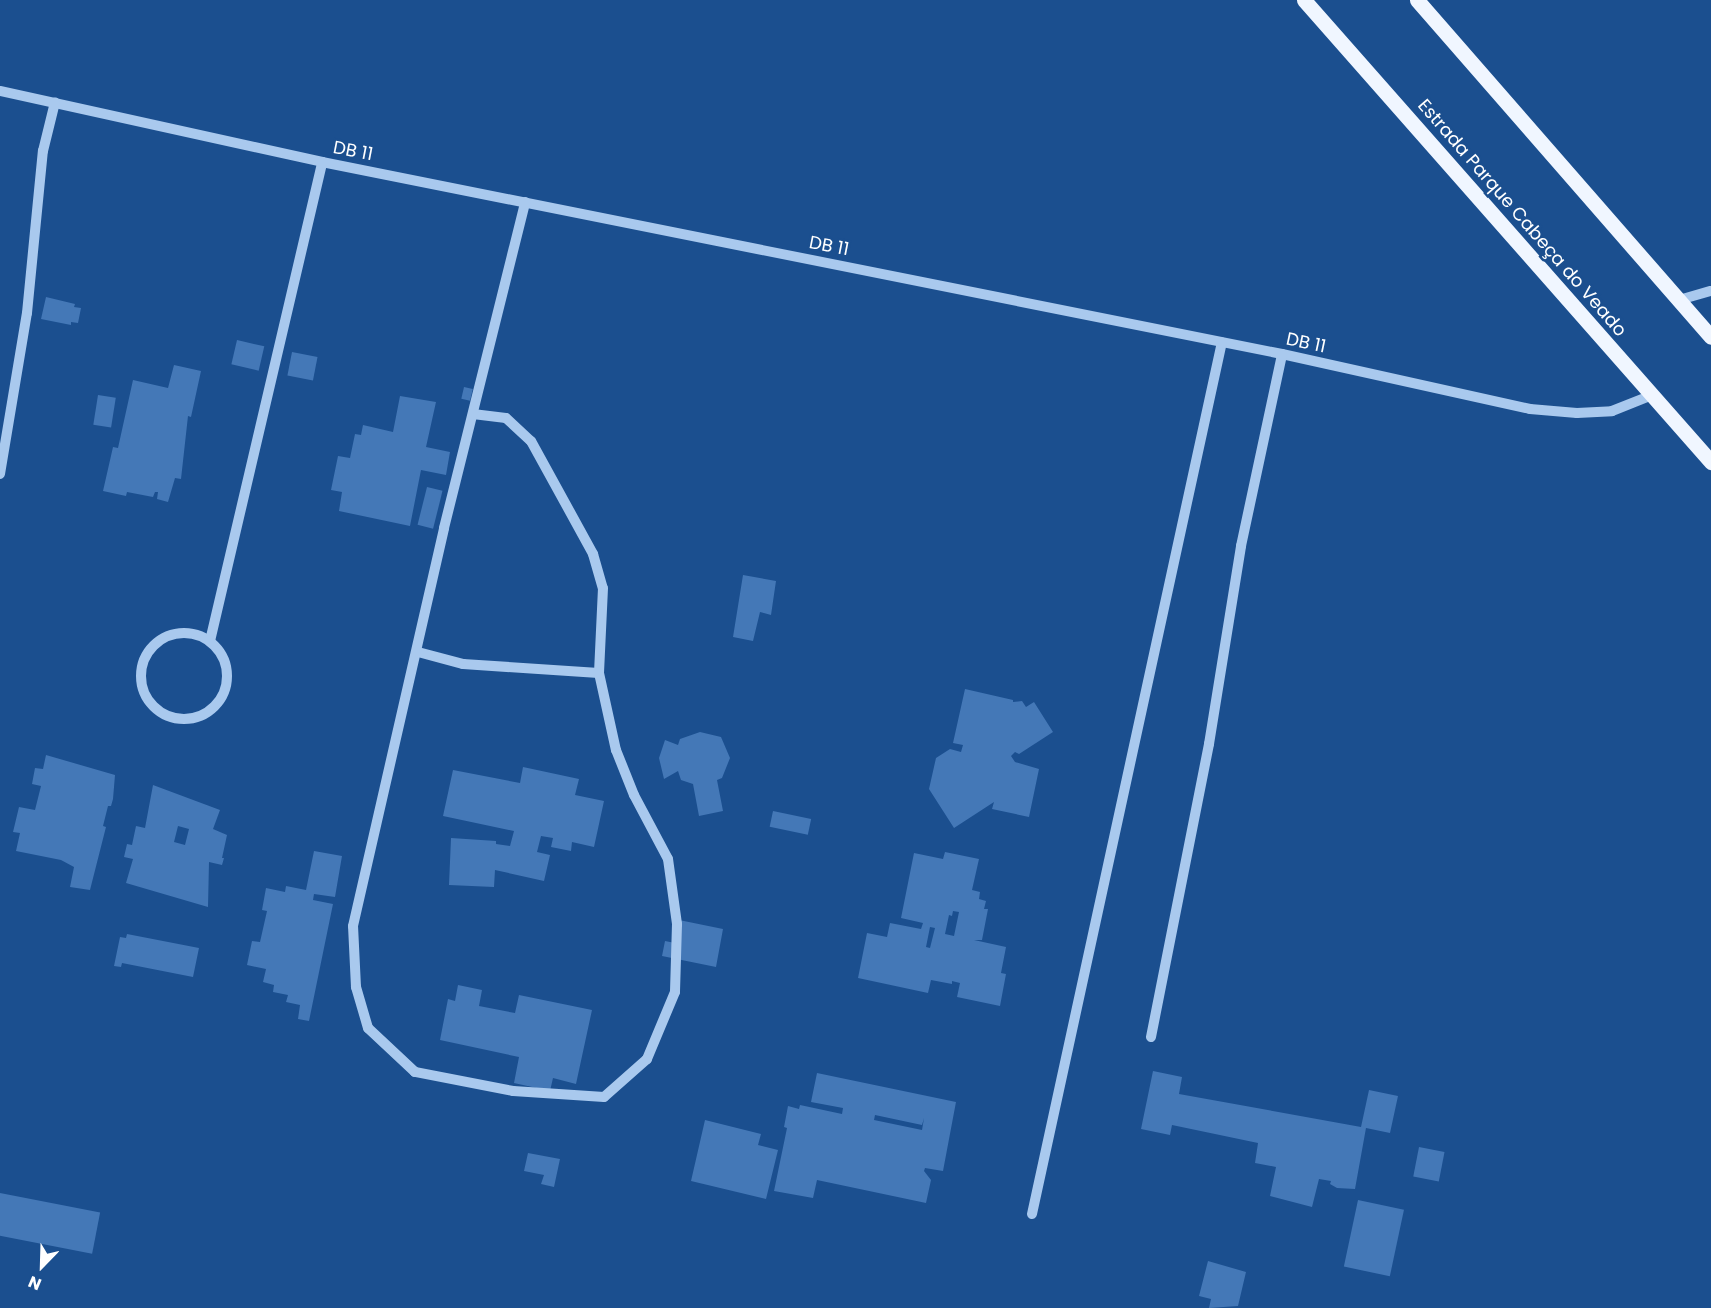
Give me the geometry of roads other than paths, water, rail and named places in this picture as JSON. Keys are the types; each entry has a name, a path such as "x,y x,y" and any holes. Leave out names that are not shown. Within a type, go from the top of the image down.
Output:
{"main road":[{"name":"Estrada Parque Cabeça do Veado","path":"1304,0 1711,462"},
{"path":"1417,0 1711,337"}],"street":[{"name":"DB 11","path":"0,91 322,162 1282,354 1530,409 1577,413 1612,411 1652,395"},
{"path":"0,474 27,313 43,151 55,102"},
{"path":"210,641 322,162"},
{"path":"473,414 506,418 531,441 593,554 603,588 599,673 616,750 634,795 668,859 677,924 675,992 647,1059 604,1097 513,1091 415,1072 368,1028 356,987 353,926 444,528 525,202"},
{"path":"1679,300 1711,291"},
{"path":"1032,1214 1222,342"},
{"path":"1151,1037 1209,744 1241,546 1282,354"},
{"path":"182,633 196,634 210,641 220,651 226,664 228,679 218,705 194,719 180,720 155,709 146,698 141,684 141,670 150,650 167,636 182,633"},
{"path":"417,652 463,664 599,673"}]}
